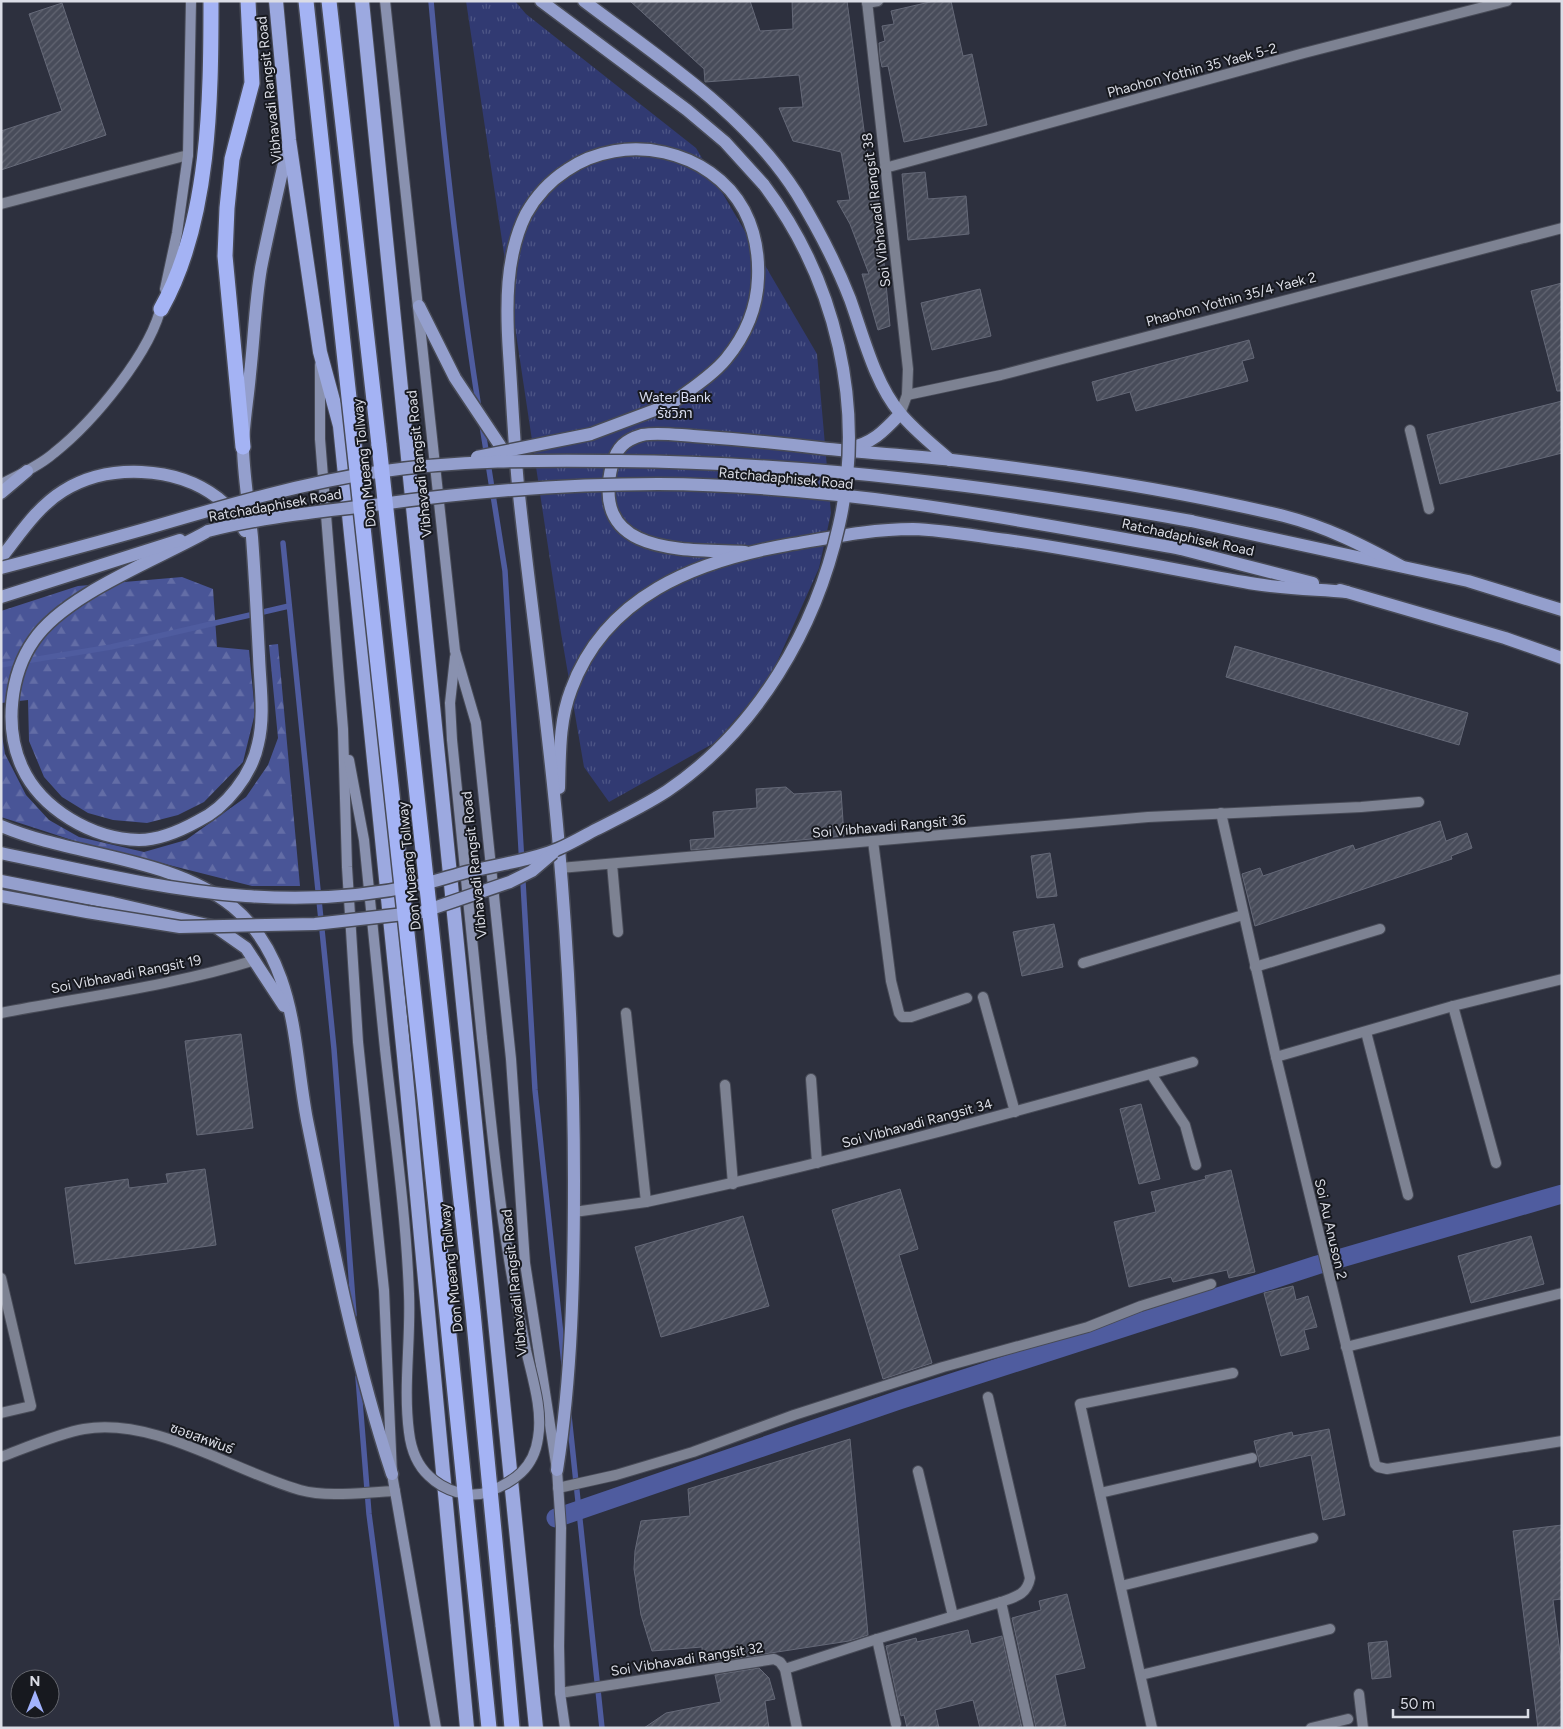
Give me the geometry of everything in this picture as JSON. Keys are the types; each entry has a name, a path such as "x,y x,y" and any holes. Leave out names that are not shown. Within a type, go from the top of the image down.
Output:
{"highway":[{"path":"161,309 180,270 198,193 205,147 211,1"},
{"path":"243,447 225,256 232,160 252,83 248,1"},
{"name":"Vibhavadi Rangsit Road","path":"276,1 289,140 320,352 340,426 404,1056 467,1728"},
{"name":"Don Mueang Tollway","path":"306,1 425,1099 489,1728"},
{"name":"Don Mueang Tollway","path":"329,1 473,1312 512,1728"},
{"name":"Vibhavadi Rangsit Road","path":"362,1 536,1728"}],"main road":[{"path":"1,484 27,471 53,454 73,437 141,354 161,309 177,234 188,155 191,1"},
{"name":"Vibhavadi Rangsit Road","path":"385,1 455,650 476,723 511,1059 525,1263 557,1470 561,1528 560,1693 565,1728"},
{"path":"1,853 156,886 246,896 291,898 353,894 416,886 473,871 522,861 558,842 639,808 668,790 700,766 736,731 786,663 822,585 834,551 842,511 847,467 848,408 838,341 826,298 805,251 784,212 764,185 725,142 687,110 541,1"},
{"path":"584,1 711,100 741,126 770,158 796,193 822,238 849,296 882,385 900,414 950,460"},
{"path":"208,531 73,603 47,624 34,640 20,663 12,705 13,732 21,766 34,787 83,828 109,835 141,840 162,836 203,819 215,810 248,772 258,748 261,730 255,577 243,447 261,270 289,140"},
{"path":"446,463 591,434 671,404 725,361 742,336 757,296 758,253 750,224 742,205 715,177 696,164 673,154 649,148 623,149 595,154 579,162 541,191 521,225 509,279 507,324 518,482 558,842 572,1036 574,1212 566,1398 557,1470"},
{"path":"419,306 455,378 511,463 518,482"},
{"name":"Vibhavadi Rangsit Road","path":"320,352 320,439 343,729 347,867 358,1042 384,1290 392,1474 436,1728"},
{"path":"838,450 867,444 900,414"},
{"path":"745,552 664,548 640,540 627,532 616,518 610,502 610,474 616,450 624,442 646,434 743,440 950,460 1069,476 1189,496 1286,517 1346,536 1401,566"},
{"name":"Ratchadaphisek Road","path":"1,568 261,496 374,472 446,463 572,460 661,461 826,470 1047,496 1191,521 1401,566 1468,581 1562,610"},
{"path":"1,493 27,471"},
{"path":"1,558 44,505 63,491 104,475 129,472 153,473 178,479 199,487 219,499 233,513 252,541"},
{"name":"Ratchadaphisek Road","path":"1,597 208,531 298,514 449,494 658,484 824,494 992,516 1181,549 1348,592 1499,636 1562,658"},
{"path":"1,896 87,912 180,926 271,926 333,923 422,912 510,882 532,871 558,842 560,736 570,691 580,668 597,640 644,595 684,573 745,552 837,535 914,529 1024,542 1248,583 1348,592"},
{"path":"343,729 364,840 407,1251 409,1297 407,1403 409,1433 414,1452 422,1469 437,1484 458,1493 484,1493 511,1482 524,1472 533,1456 538,1437 533,1380 507,1251 482,1038 452,740 450,703 455,650"},
{"path":"1,826 195,883 231,905 246,919 270,950 282,981 290,1017 306,1115 346,1313 372,1412 392,1474"},
{"path":"1,880 216,927 246,948 290,1017"}],"street":[{"name":"Phaohon Yothin 35 Yaek 5-2","path":"884,168 1304,53 1507,1"},
{"name":"Soi Vibhavadi Rangsit 38","path":"870,2 884,168 908,369 907,396 900,414"},
{"path":"1,204 188,155"},
{"name":"Phaohon Yothin 35/4 Yaek 2","path":"907,396 1001,375 1562,228"},
{"path":"1410,430 1429,508"},
{"name":"Soi Vibhavadi Rangsit 36","path":"560,868 1148,817 1361,807 1419,802"},
{"name":"Soi Au Anuson 2","path":"1221,813 1276,1057 1373,1460 1378,1467 1387,1469 1562,1441"},
{"path":"873,841 891,980 899,1013 902,1017 911,1017 967,998"},
{"path":"612,864 618,932"},
{"path":"1083,963 1243,916"},
{"path":"1255,967 1380,930"},
{"name":"Soi Vibhavadi Rangsit 19","path":"1,1012 143,986 255,960"},
{"path":"1276,1057 1453,1006 1562,979"},
{"path":"983,997 1014,1112"},
{"path":"1453,1006 1496,1163"},
{"path":"626,1013 646,1202"},
{"path":"1366,1032 1408,1195"},
{"name":"Soi Vibhavadi Rangsit 34","path":"574,1212 646,1202 733,1184 1014,1112 1193,1062"},
{"path":"1151,1074 1185,1125 1196,1165"},
{"path":"811,1079 818,1163"},
{"path":"725,1085 733,1184"},
{"path":"1,1278 31,1406 1,1413"},
{"path":"558,1488 616,1476 693,1452 841,1400 943,1367 1088,1327 1141,1306 1211,1284"},
{"path":"1346,1348 1562,1292"},
{"path":"1152,1728 1080,1404 1233,1373"},
{"path":"797,1728 785,1669 1024,1594 1030,1578 988,1397"},
{"name":"ซอยสหพันธ์","path":"1,1457 83,1429 129,1428 217,1457 302,1490 395,1491"},
{"path":"1100,1493 1252,1458"},
{"path":"918,1471 953,1616"},
{"path":"1121,1586 1313,1538"},
{"path":"1001,1602 1029,1728"},
{"path":"1140,1675 1330,1628"},
{"path":"877,1639 896,1724"},
{"name":"Soi Vibhavadi Rangsit 32","path":"560,1693 765,1660 780,1662 785,1669"},
{"path":"1359,1694 1363,1728"},
{"path":"1310,1728 1348,1719"}],"green space":[{"name":"Water Bank รัชวิภา","path":"466,1 515,1 526,14 696,148 817,354 831,513 819,568 769,680 716,742 609,802 584,767 561,633"},
{"path":"182,577 213,589 217,647 249,650 255,713 243,762 204,802 178,815 147,823 113,820 88,813 62,797 44,777 29,741 28,700 1,703 1,611 78,586"},
{"path":"278,644 300,886 252,886 78,842 1,817 1,729 5,754 26,795 49,820 79,837 144,852 186,840 246,797 268,765 278,738 269,645"}],"building":[{"path":"630,1 750,1 760,31 793,29 792,1 847,1 873,199 878,199 890,326 878,330 862,274 869,274 850,224 837,201 850,200 841,152 793,141 779,108 803,107 799,75 705,82 704,69"},
{"path":"934,1 951,1 963,56 972,54 987,125 904,142 888,66 882,67 880,57 879,43 885,41 882,26 894,24 891,11"},
{"path":"62,3 106,135 1,170 1,131 62,111 29,14"},
{"path":"925,172 928,199 966,196 969,234 908,240 902,174"},
{"path":"1562,283 1562,391 1557,391 1531,291"},
{"path":"980,289 991,336 932,350 921,303"},
{"path":"1249,340 1254,358 1242,361 1248,381 1136,411 1130,392 1097,401 1092,382"},
{"path":"1562,401 1562,453 1440,484 1427,435"},
{"path":"1235,646 1468,713 1459,745 1226,677"},
{"path":"786,787 794,794 841,791 844,836 691,850 690,840 715,838 713,812 757,808 756,789"},
{"path":"1440,821 1446,841 1467,833 1472,848 1451,856 1452,859 1255,926 1242,874 1260,868 1263,876 1353,845 1355,850"},
{"path":"1050,853 1057,896 1037,898 1031,856"},
{"path":"1054,924 1063,967 1022,976 1013,932"},
{"path":"241,1034 253,1128 197,1135 185,1041"},
{"path":"1141,1104 1160,1179 1139,1184 1120,1109"},
{"path":"205,1169 216,1245 75,1264 65,1188 128,1179 129,1188 168,1183 166,1174"},
{"path":"1231,1170 1255,1272 1229,1278 1227,1270 1173,1282 1171,1277 1129,1287 1114,1222 1156,1212 1151,1192 1206,1179 1205,1176"},
{"path":"900,1189 918,1249 899,1255 932,1363 883,1379 832,1210"},
{"path":"743,1216 769,1306 661,1337 635,1247"},
{"path":"1531,1236 1544,1284 1471,1303 1458,1256"},
{"path":"1293,1286 1296,1300 1308,1296 1317,1327 1304,1330 1309,1349 1281,1356 1264,1293"},
{"path":"1329,1429 1345,1515 1323,1520 1311,1455 1260,1467 1254,1441 1292,1432 1293,1436"},
{"path":"850,1439 868,1635 849,1641 712,1662 703,1662 702,1647 652,1651 641,1615 634,1569 635,1551 641,1521 690,1516 688,1489"},
{"path":"1562,1525 1562,1599 1553,1600 1562,1668 1562,1728 1538,1728 1513,1531"},
{"path":"1067,1594 1085,1668 1055,1675 1066,1726 1036,1728 1012,1618 1041,1610 1039,1601"},
{"path":"968,1630 971,1644 1002,1636 1022,1728 980,1728 973,1700 935,1710 939,1728 907,1728 904,1715 901,1716 886,1646 916,1638 917,1642"},
{"path":"1387,1641 1391,1677 1372,1679 1368,1643"},
{"path":"759,1668 769,1678 775,1699 765,1701 769,1728 644,1728 666,1713 721,1702 715,1675"}],"waterway":[{"path":"431,1 452,205 479,409"},
{"path":"482,425 505,571 535,1090 564,1364"},
{"path":"283,543 334,1049 354,1315"},
{"path":"1,665 111,647 289,606"},
{"path":"556,1518 899,1400 1317,1265 1562,1194"},
{"path":"358,1377 369,1514 397,1728"},
{"path":"569,1416 602,1728"}]}
